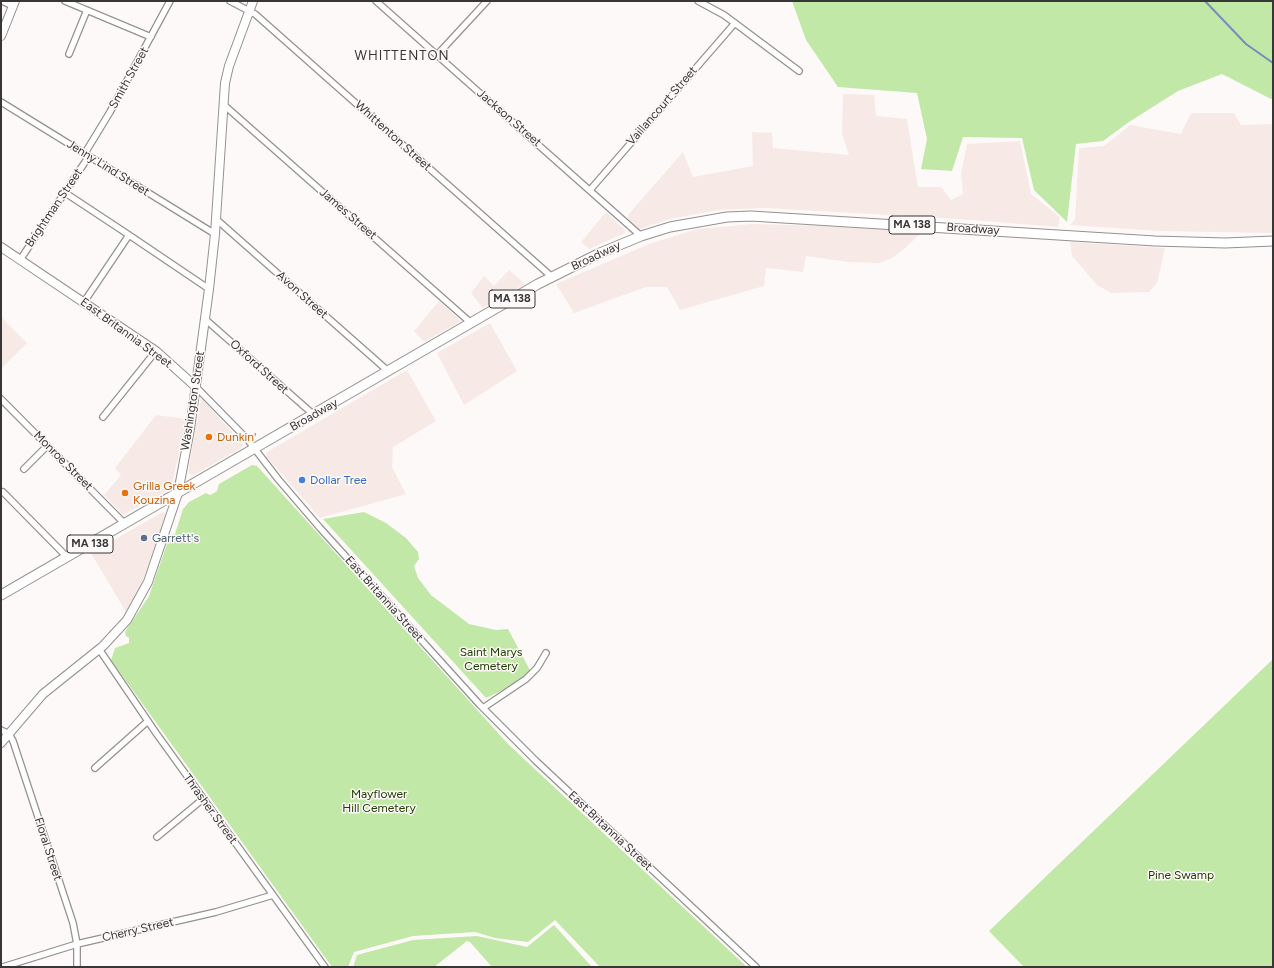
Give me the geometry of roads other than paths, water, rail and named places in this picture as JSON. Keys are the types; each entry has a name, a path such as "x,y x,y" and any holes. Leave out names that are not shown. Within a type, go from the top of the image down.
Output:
{"main road":[{"name":"Broadway","path":"1,595 552,277 641,236 687,223 727,217 751,216 1153,240 1225,243 1273,241"}],"street":[{"path":"1,36 14,3 2,1"},
{"path":"65,1 151,37"},
{"name":"Smith Street","path":"87,154 170,1"},
{"name":"Whittenton Street","path":"230,1 250,11 552,277"},
{"name":"Washington Street","path":"1,743 43,694 99,649 123,625 148,582 178,493 196,387 209,289 215,234 227,73 253,1"},
{"name":"Jackson Street","path":"376,1 641,236"},
{"path":"437,56 487,1"},
{"path":"698,1 735,22 799,71"},
{"path":"69,54 87,10"},
{"name":"Vaillancourt Street","path":"590,190 735,22"},
{"name":"Jenny Lind Street","path":"1,102 215,234"},
{"name":"James Street","path":"224,105 471,323"},
{"name":"Brightman Street","path":"20,260 87,154"},
{"path":"64,192 209,289"},
{"name":"Avon Street","path":"216,219 388,371"},
{"path":"84,302 129,235"},
{"name":"East Britannia Street","path":"1,247 156,352 196,387 255,449 320,528 483,708 536,761 756,967"},
{"name":"Oxford Street","path":"205,318 314,415"},
{"path":"103,417 156,352"},
{"name":"Monroe Street","path":"1,399 125,524"},
{"path":"24,469 48,446"},
{"path":"3,492 67,557"},
{"name":"Thrasher Street","path":"99,649 203,798 325,967"},
{"path":"483,708 526,679 537,668 546,654"},
{"path":"95,768 148,720"},
{"path":"1,730 9,734"},
{"name":"Floral Street","path":"9,734 13,741 66,901 77,944 77,967"},
{"path":"157,837 203,798"},
{"name":"Cherry Street","path":"3,967 77,944 216,912 273,895"}],"waterway":[{"path":"1205,1 1246,44 1273,63"}],"place":[{"name":"Dunkin'","path":"209,437"},
{"name":"Dollar Tree","path":"302,480"},
{"name":"Grilla Greek Kouzina","path":"125,493"},
{"name":"Garrett's","path":"144,538"}],"district":[{"name":"WHITTENTON","path":"402,56"}],"park label":[{"name":"Saint Marys Cemetery","path":"491,659"},
{"name":"Mayflower Hill Cemetery","path":"379,801"},
{"name":"Pine Swamp","path":"1181,875"}]}
